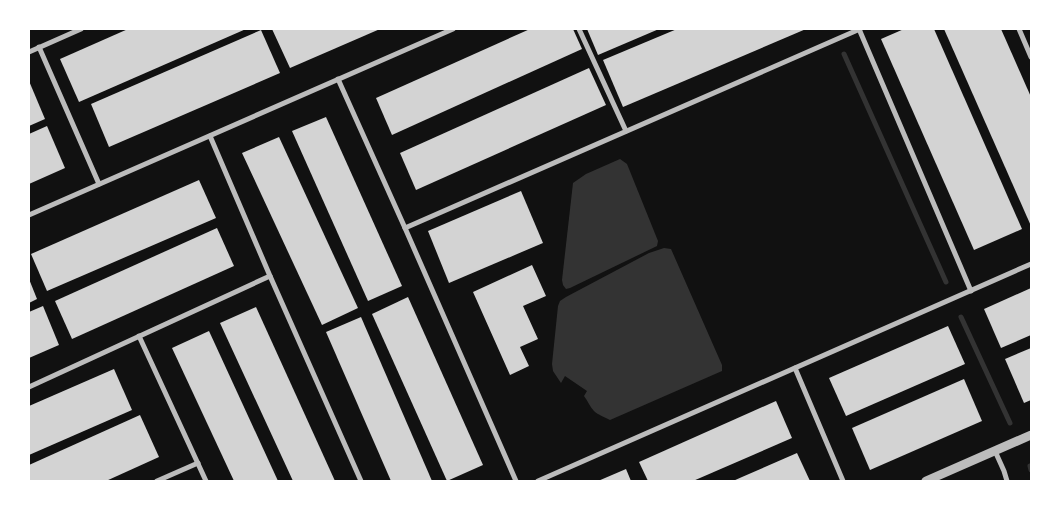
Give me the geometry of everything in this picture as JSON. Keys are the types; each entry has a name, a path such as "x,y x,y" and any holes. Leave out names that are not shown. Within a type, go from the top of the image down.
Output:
{"street":[{"path":"29,52 82,29"},
{"path":"29,215 453,29"},
{"path":"579,29 626,131"},
{"path":"405,228 859,29 971,290"},
{"path":"1019,29 1031,57"},
{"path":"39,47 99,184"},
{"path":"338,79 516,481"},
{"path":"210,136 361,481"},
{"path":"538,481 1031,264"},
{"path":"29,386 270,276"},
{"path":"139,336 206,481"},
{"path":"795,368 843,481"},
{"path":"926,481 1031,435"},
{"path":"995,451 1007,481"},
{"path":"157,481 198,463"}],"shaded area":[{"path":"620,159 627,164 658,241 657,246 566,289 562,280 573,183 586,174"},
{"path":"664,248 671,249 722,365 722,371 610,420 597,414 593,409 584,396 587,391 565,376 561,383 553,371 552,364 558,306 560,301 566,297 649,253"}],"building":[{"path":"128,29 246,29 79,102 60,59"},
{"path":"272,29 380,29 290,68"},
{"path":"530,29 573,29 582,49 392,135 376,98"},
{"path":"587,29 659,29 598,55"},
{"path":"677,29 806,29 623,107 603,60"},
{"path":"904,29 934,29 1022,229 974,250 881,39"},
{"path":"944,29 1001,29 1031,97 1031,226"},
{"path":"261,30 280,73 109,147 91,104"},
{"path":"589,68 606,105 416,190 400,153"},
{"path":"29,81 45,119 29,126"},
{"path":"326,117 402,286 368,301 292,131"},
{"path":"47,126 65,168 29,184 29,134"},
{"path":"279,137 358,308 322,325 242,153"},
{"path":"199,180 216,218 47,291 31,254"},
{"path":"521,191 543,243 449,283 428,231"},
{"path":"217,228 234,266 72,339 55,301"},
{"path":"532,265 546,296 523,306 538,339 520,347 529,366 510,375 473,292"},
{"path":"29,279 37,299 29,303"},
{"path":"1031,288 1031,335 1001,348 984,309"},
{"path":"408,297 483,465 447,481 372,314"},
{"path":"43,306 59,345 29,358 29,312"},
{"path":"256,307 335,481 293,481 220,323"},
{"path":"361,317 432,481 391,481 326,332"},
{"path":"948,326 965,364 846,416 829,378"},
{"path":"209,331 278,481 234,481 172,348"},
{"path":"1031,348 1031,400 1024,403 1005,359"},
{"path":"114,369 132,410 29,455 29,406"},
{"path":"964,379 982,421 870,470 852,428"},
{"path":"776,401 792,438 693,481 648,481 639,462"},
{"path":"140,415 159,457 106,481 29,481 29,465"},
{"path":"797,453 810,481 733,481 742,477"},
{"path":"626,469 631,481 598,481"}],"waterway":[{"path":"844,54 946,282"},
{"path":"961,317 1010,423"},
{"path":"1030,466 1031,470"}]}
